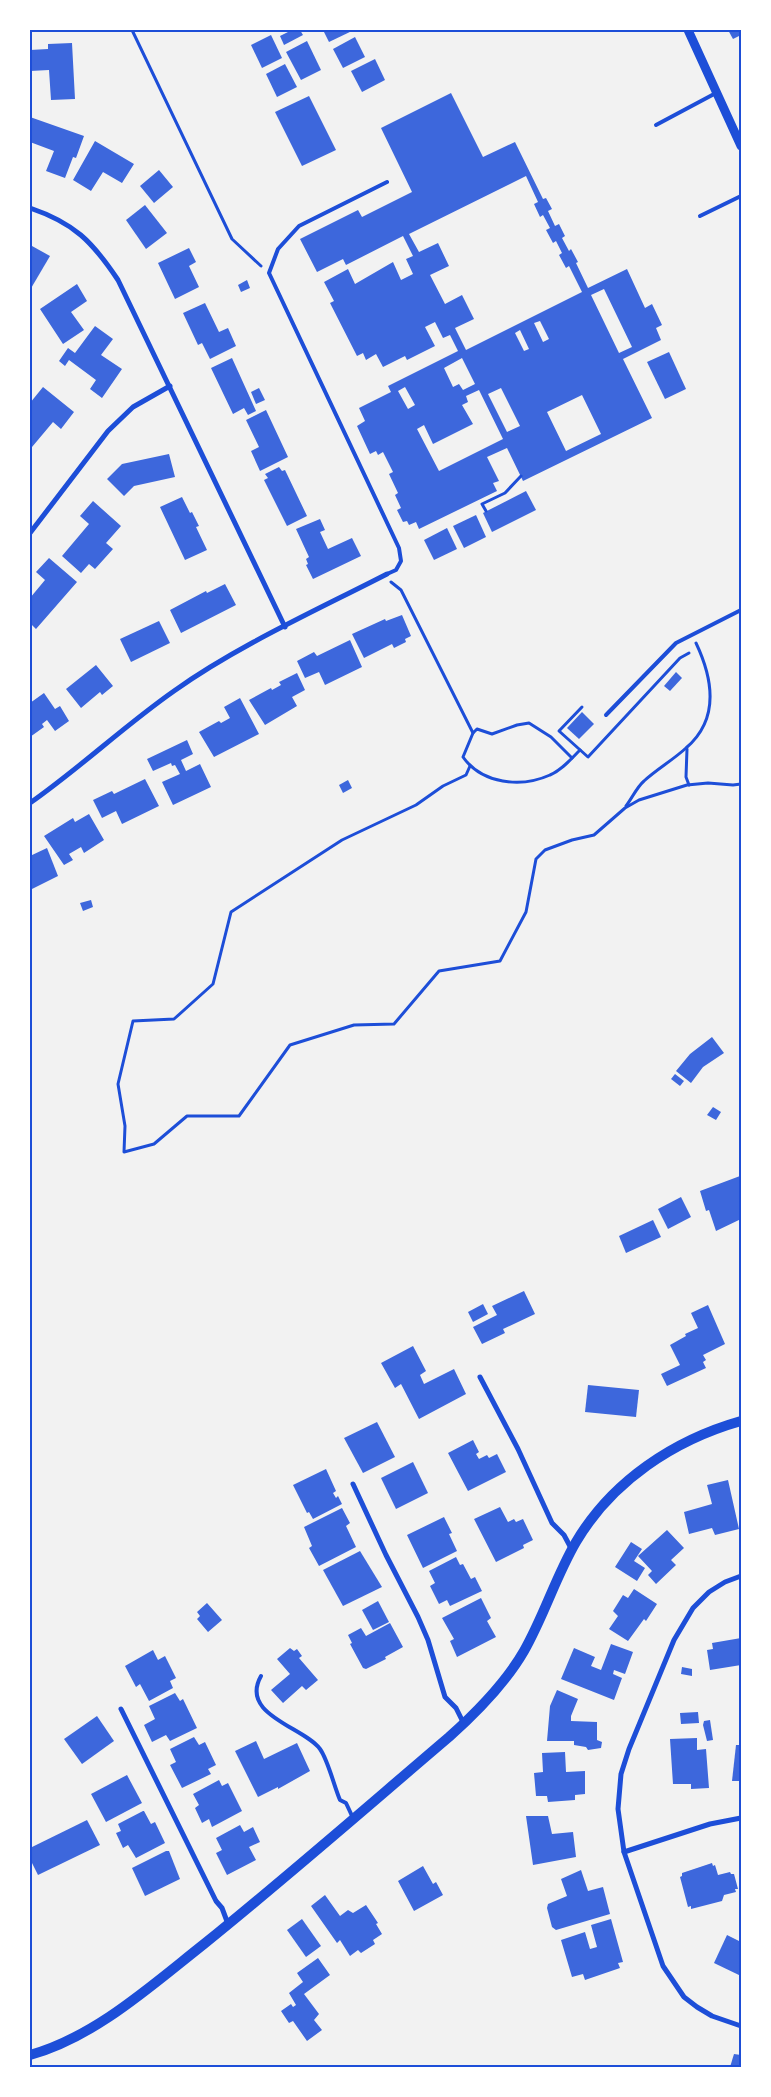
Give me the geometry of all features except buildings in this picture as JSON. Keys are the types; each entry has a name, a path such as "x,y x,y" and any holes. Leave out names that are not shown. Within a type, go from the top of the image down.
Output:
{"main road":[{"path":"30,2055 79,2036 156,1982 228,1925 464,1724 506,1678 524,1652 572,1550 598,1511 622,1484 640,1470 692,1440 741,1422"}],"street":[{"path":"688,30 718,92 741,146"},
{"path":"30,208 61,220 83,236 100,253 118,280 285,626"},
{"path":"30,533 108,431 133,407 170,386"},
{"path":"30,803 173,691 208,668 285,626 385,576"},
{"path":"480,1377 518,1449 552,1523 564,1535 572,1550"},
{"path":"353,1484 386,1555 422,1625 445,1697 456,1708 464,1724"},
{"path":"741,1576 725,1582 709,1592 693,1608 674,1640 629,1749 621,1774 618,1809 624,1852 663,1966 684,1997 712,2016 741,2026"},
{"path":"120,1709 216,1901 222,1908 228,1925"},
{"path":"624,1852 710,1824 741,1818"}],"lane":[{"path":"656,125 718,92"},
{"path":"385,576 396,570 401,561 399,548 268,272 278,249 299,226 387,182"},
{"path":"700,216 741,196"},
{"path":"606,715 676,643 741,610"},
{"path":"261,1676 255,1691 259,1702 268,1712 285,1725 320,1748 340,1800 346,1803 354,1819"}],"path":[{"path":"132,30 232,240 268,272"},
{"path":"486,511 482,504 505,493 521,476"},
{"path":"385,576 401,590 473,733"},
{"path":"470,766 466,775 443,786 416,805 342,840 231,912 213,984 174,1018 133,1021 118,1084 125,1126 124,1152 154,1144 187,1116 239,1116 290,1045 354,1025 394,1024 439,971 500,961 526,912 536,859 545,850 572,840 594,836 624,808 642,782 687,748 702,729 712,695 706,666 692,635"},
{"path":"572,758 551,737 529,724 517,725 492,734 477,729 473,733 463,757 481,775 498,781 517,782 537,780 552,775 572,758 580,750"},
{"path":"687,748 685,762 689,785"},
{"path":"624,808 639,800 689,785 708,783 741,784"}]}
